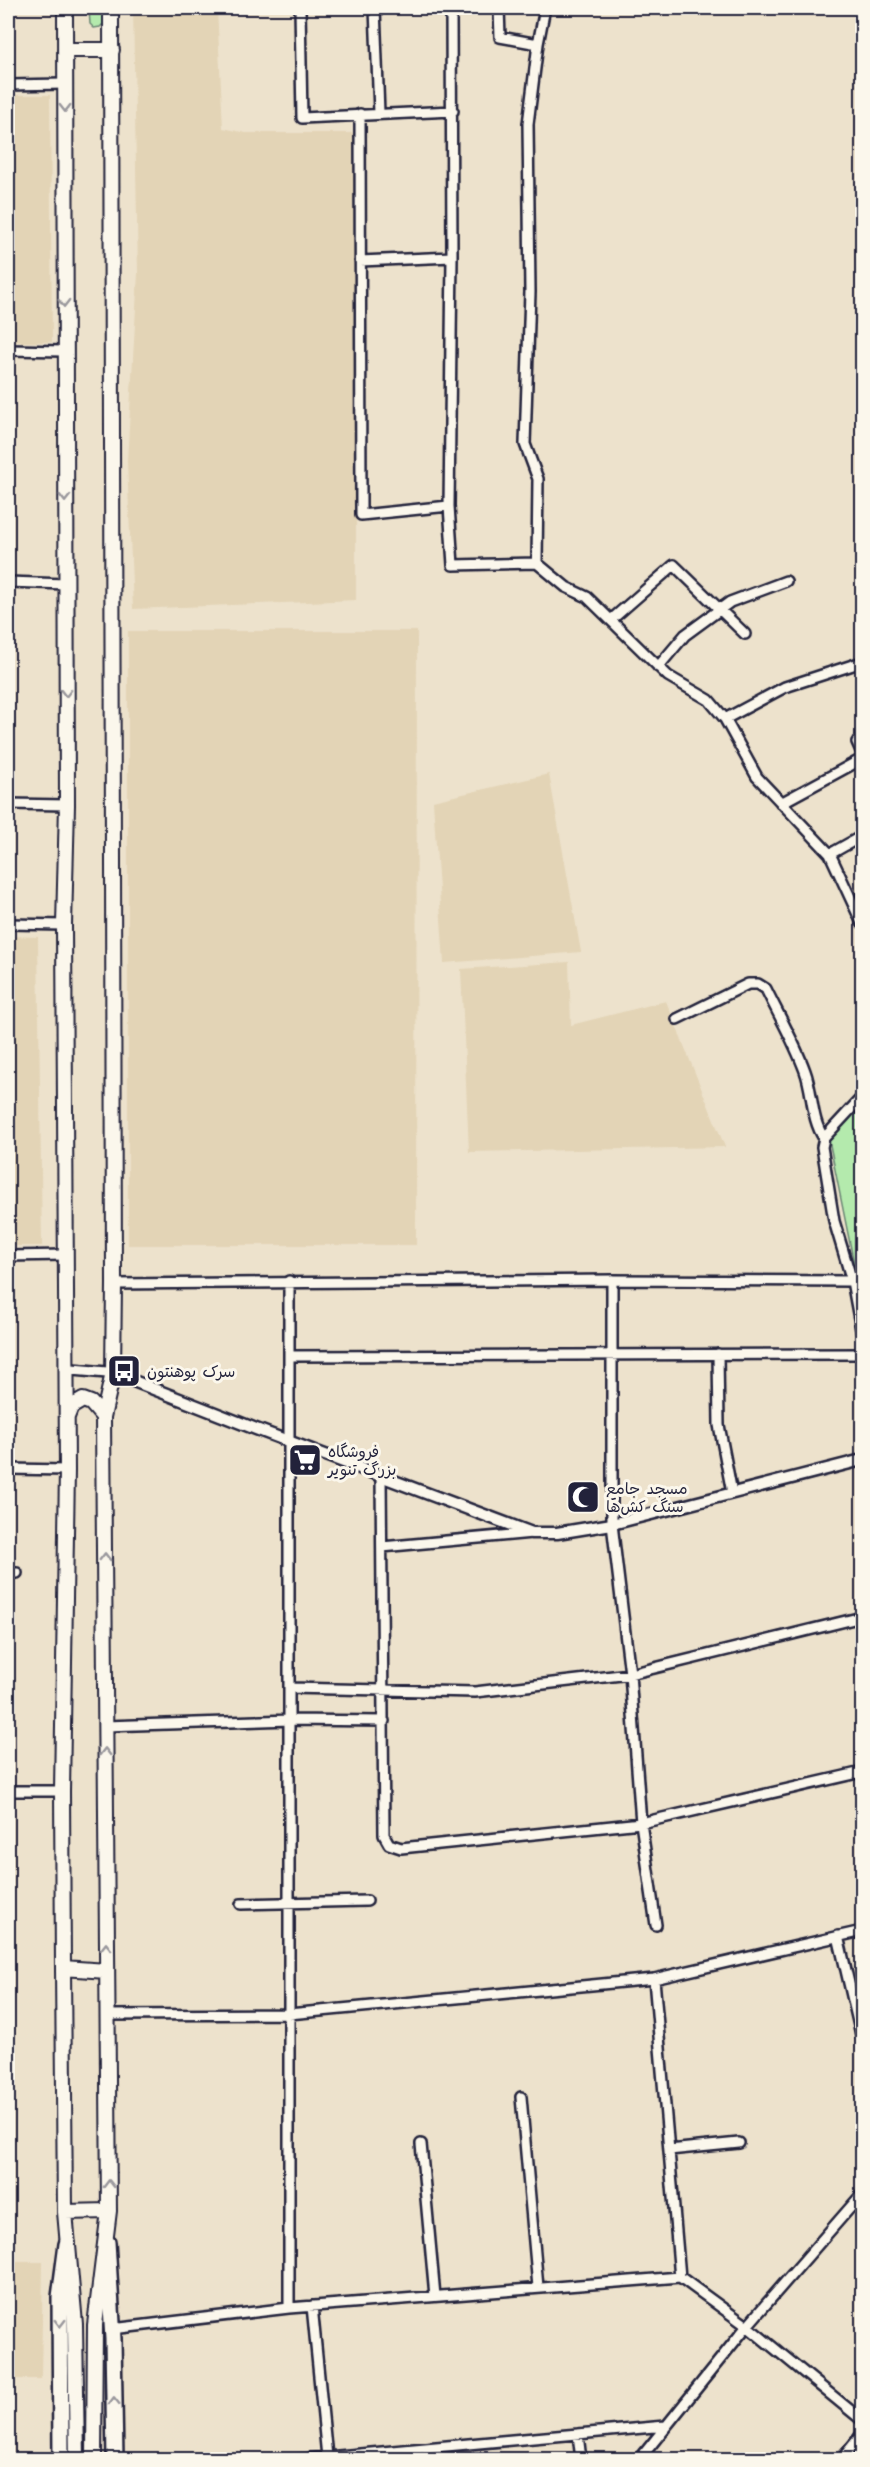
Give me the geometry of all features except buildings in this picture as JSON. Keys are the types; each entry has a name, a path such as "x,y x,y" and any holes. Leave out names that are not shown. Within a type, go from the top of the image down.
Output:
{"highway":[{"path":"107,2242 112,2329 115,2460"},
{"path":"61,2460 60,2297 66,2244"}],"main road":[{"path":"65,8 64,351 67,805 64,925 67,1470 62,1791 65,2212 66,2244 75,2324 77,2460"},
{"path":"94,2460 95,2325 109,2211 103,1417 113,1373 114,1284 111,8"},
{"path":"65,50 112,51"},
{"path":"67,1417 71,1407 83,1400 91,1403 103,1417"},
{"path":"63,1968 107,1971"},
{"path":"65,2212 109,2211"}],"street":[{"path":"300,8 302,118 453,111"},
{"path":"375,8 380,113"},
{"path":"451,8 453,111 450,506 453,565 537,563 566,587 587,597 668,676 709,700 725,719 757,777 830,854 861,916"},
{"path":"499,8 500,37 538,44"},
{"path":"537,563 538,479 525,444 530,292 528,124 545,8"},
{"path":"8,85 65,84"},
{"path":"360,114 361,515 450,506"},
{"path":"360,261 452,257"},
{"path":"8,350 64,351"},
{"path":"611,620 674,565 745,634"},
{"path":"658,667 685,636 718,610 730,602 786,581"},
{"path":"8,582 66,584"},
{"path":"725,719 785,687 862,662"},
{"path":"857,742 862,753"},
{"path":"781,803 862,759"},
{"path":"8,804 67,805"},
{"path":"830,854 862,836"},
{"path":"8,924 64,925"},
{"path":"677,1020 748,984 758,984 766,989 805,1070 813,1098 817,1129 824,1138"},
{"path":"862,1097 824,1138 822,1147 834,1221 852,1281 862,1335"},
{"path":"8,1256 65,1255"},
{"path":"612,1280 612,1524 630,1674 641,1823 656,1925"},
{"path":"114,1284 289,1281 852,1281"},
{"path":"289,1281 289,2308"},
{"path":"718,1354 719,1425 732,1493"},
{"path":"290,1356 862,1354"},
{"path":"66,1369 113,1373 532,1533"},
{"path":"382,1547 532,1533 557,1533 612,1524 862,1460"},
{"path":"8,1469 67,1470"},
{"path":"381,1477 384,1835 389,1844 401,1848 641,1823 862,1772"},
{"path":"289,1688 476,1692 630,1674 862,1617"},
{"path":"105,1726 290,1720 384,1721"},
{"path":"8,1791 62,1791"},
{"path":"241,1904 367,1901"},
{"path":"107,2015 290,2014 654,1979 862,1931"},
{"path":"838,1936 862,2039"},
{"path":"654,1979 680,2277"},
{"path":"521,2097 538,2287"},
{"path":"669,2150 739,2143"},
{"path":"421,2144 435,2296"},
{"path":"639,2460 747,2326 862,2194"},
{"path":"112,2329 289,2308 680,2277 747,2326 862,2420"},
{"path":"312,2306 327,2457"},
{"path":"295,2460 665,2426"},
{"path":"578,2434 581,2460"},
{"path":"841,2460 862,2434"}],"shaded area":[{"path":"133,8 217,8 223,128 246,133 356,133 356,600 133,609 127,461 138,273"},
{"path":"8,95 50,95 52,342 8,342"},
{"path":"128,631 417,631 416,1245 128,1245"},
{"path":"549,774 581,952 444,963 433,801"},
{"path":"8,936 38,937 42,1246 8,1246"},
{"path":"569,962 571,1025 666,1001 725,1147 469,1152 461,969"},
{"path":"8,2262 43,2262 41,2379 8,2379"}],"green space":[{"path":"89,8 103,8 103,24 100,27 94,28 90,24"},
{"path":"862,1105 862,1303 829,1140"}],"place":[{"name":"سرک پوهنتون","path":"124,1371"},
{"name":"فروشگاه بزرگ تنویر","path":"305,1460"},
{"name":"مسجد جامع سنگ کش‌ها","path":"583,1497"}]}
